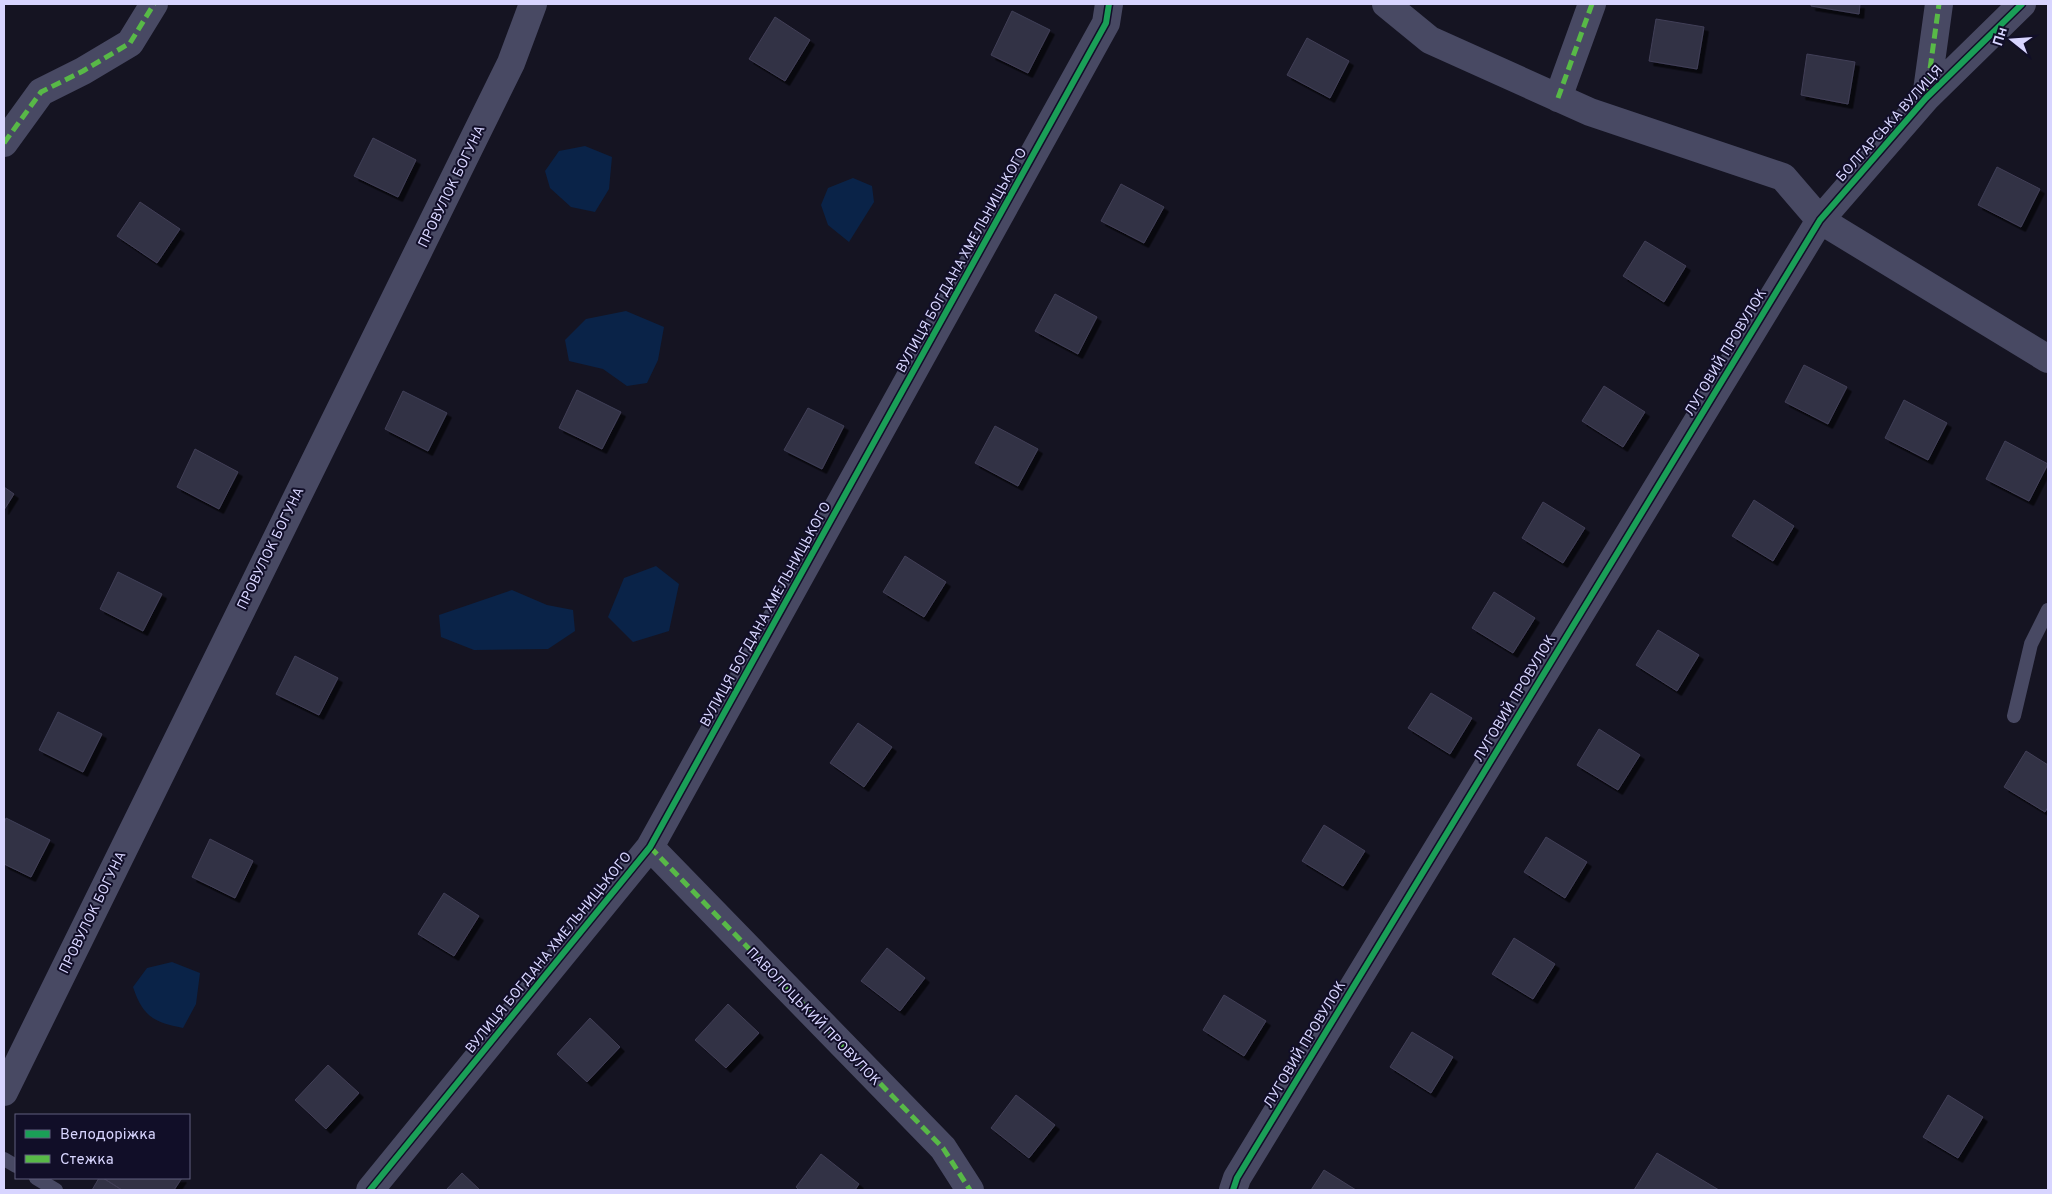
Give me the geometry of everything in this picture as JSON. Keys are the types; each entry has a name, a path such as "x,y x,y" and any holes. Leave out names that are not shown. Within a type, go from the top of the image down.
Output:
{"street":[{"path":"4,143 41,92 83,71 130,43 154,4"},
{"name":"ПРОВУЛОК БОГУНА","path":"4,1092 494,99 511,63 533,4"},
{"name":"ВУЛИЦЯ БОГДАНА ХМЕЛЬНИЦЬКОГО","path":"370,1190 650,847 1106,23 1109,4"},
{"path":"1386,4 1430,40 1590,112 1783,177 1820,220 2048,359"},
{"path":"1558,98 1592,4"},
{"path":"1926,98 1939,4"},
{"name":"БОЛГАРСЬКА ВУЛИЦЯ","path":"1820,220 1926,98 2022,4"},
{"name":"ЛУГОВИЙ ПРОВУЛОК","path":"1233,1190 1237,1178 1820,220"},
{"name":"ПАВОЛОЦЬКИЙ ПРОВУЛОК","path":"650,847 943,1148 970,1190"}],"lane":[{"path":"2014,716 2031,644 2048,610"},
{"path":"4,1159 15,1165"},
{"path":"38,1179 56,1190"}],"water":[{"path":"585,146 612,157 609,189 595,212 571,207 550,188 545,171 559,151"},
{"path":"853,178 872,186 874,202 849,242 828,225 821,205 828,188"},
{"path":"626,311 664,327 658,360 647,383 627,386 603,369 569,361 565,340 586,319"},
{"path":"656,566 679,584 669,631 633,642 608,617 624,578"},
{"path":"512,590 547,605 573,610 575,631 548,649 474,650 441,637 439,615"},
{"path":"172,962 200,973 196,1004 183,1028 157,1020 146,1012 133,987 147,968"}],"building":[{"path":"1811,4 1860,4 1859,14 1811,6"},
{"path":"1012,11 1050,30 1028,73 991,55"},
{"path":"775,17 810,40 785,81 749,59"},
{"path":"1656,19 1704,27 1697,69 1649,61"},
{"path":"1307,38 1349,61 1330,98 1287,75"},
{"path":"1807,54 1855,62 1848,104 1801,95"},
{"path":"373,138 416,160 398,197 354,176"},
{"path":"1997,167 2040,189 2021,227 1978,205"},
{"path":"1121,184 1164,207 1144,243 1101,221"},
{"path":"140,202 180,229 157,263 117,236"},
{"path":"1645,241 1686,266 1664,302 1623,276"},
{"path":"1055,294 1097,317 1078,354 1035,331"},
{"path":"1804,365 1847,387 1828,424 1785,402"},
{"path":"1604,386 1645,412 1623,447 1582,421"},
{"path":"577,390 621,412 602,449 559,428"},
{"path":"403,391 447,413 428,451 385,429"},
{"path":"1904,400 1947,423 1928,460 1885,438"},
{"path":"808,408 844,426 822,469 784,450"},
{"path":"995,426 1038,449 1018,486 975,463"},
{"path":"2005,441 2048,464 2029,501 1986,479"},
{"path":"195,449 238,472 219,509 177,487"},
{"path":"4,487 14,494 4,510"},
{"path":"1754,500 1794,526 1773,561 1732,536"},
{"path":"1543,502 1585,528 1563,563 1522,538"},
{"path":"905,556 946,582 924,617 883,592"},
{"path":"118,572 162,594 143,631 100,609"},
{"path":"1494,592 1535,618 1513,653 1472,628"},
{"path":"1658,630 1699,655 1677,691 1636,665"},
{"path":"295,656 338,678 319,715 276,694"},
{"path":"1431,693 1472,718 1450,754 1408,728"},
{"path":"58,712 102,734 83,772 39,750"},
{"path":"858,723 892,747 864,787 830,763"},
{"path":"1599,729 1640,755 1618,790 1577,765"},
{"path":"2026,751 2048,765 2048,807 2045,812 2004,787"},
{"path":"6,818 50,840 31,877 4,864 4,824"},
{"path":"1324,825 1365,851 1343,886 1302,861"},
{"path":"1546,837 1587,862 1565,898 1524,872"},
{"path":"210,839 253,861 235,898 192,877"},
{"path":"444,893 479,916 454,956 418,934"},
{"path":"1514,938 1555,964 1533,999 1492,974"},
{"path":"887,948 925,978 900,1011 861,981"},
{"path":"1224,995 1266,1021 1244,1056 1203,1030"},
{"path":"728,1004 759,1033 726,1068 695,1040"},
{"path":"590,1018 620,1047 587,1082 557,1054"},
{"path":"1412,1032 1453,1057 1431,1093 1390,1067"},
{"path":"328,1065 359,1093 326,1129 295,1100"},
{"path":"1016,1095 1055,1125 1029,1158 991,1128"},
{"path":"1948,1095 1983,1117 1958,1158 1923,1137"},
{"path":"1657,1153 1719,1190 1634,1190"},
{"path":"821,1154 859,1184 855,1190 799,1190 796,1187"},
{"path":"1324,1170 1356,1190 1311,1190"},
{"path":"462,1173 480,1190 446,1190"},
{"path":"98,1179 105,1179 122,1190 92,1190"},
{"path":"105,1179 181,1179 174,1190 122,1190"}],"marked path":[{"path":"4,143 41,92 83,71 130,43 154,4"},
{"path":"1558,98 1592,4"},
{"path":"1926,98 1939,4"},
{"path":"650,847 943,1148 970,1190"}],"cycle path":[{"path":"370,1190 650,847 1106,23 1109,4"},
{"path":"1233,1190 1237,1178 1820,220 1926,98 2022,4"}]}
